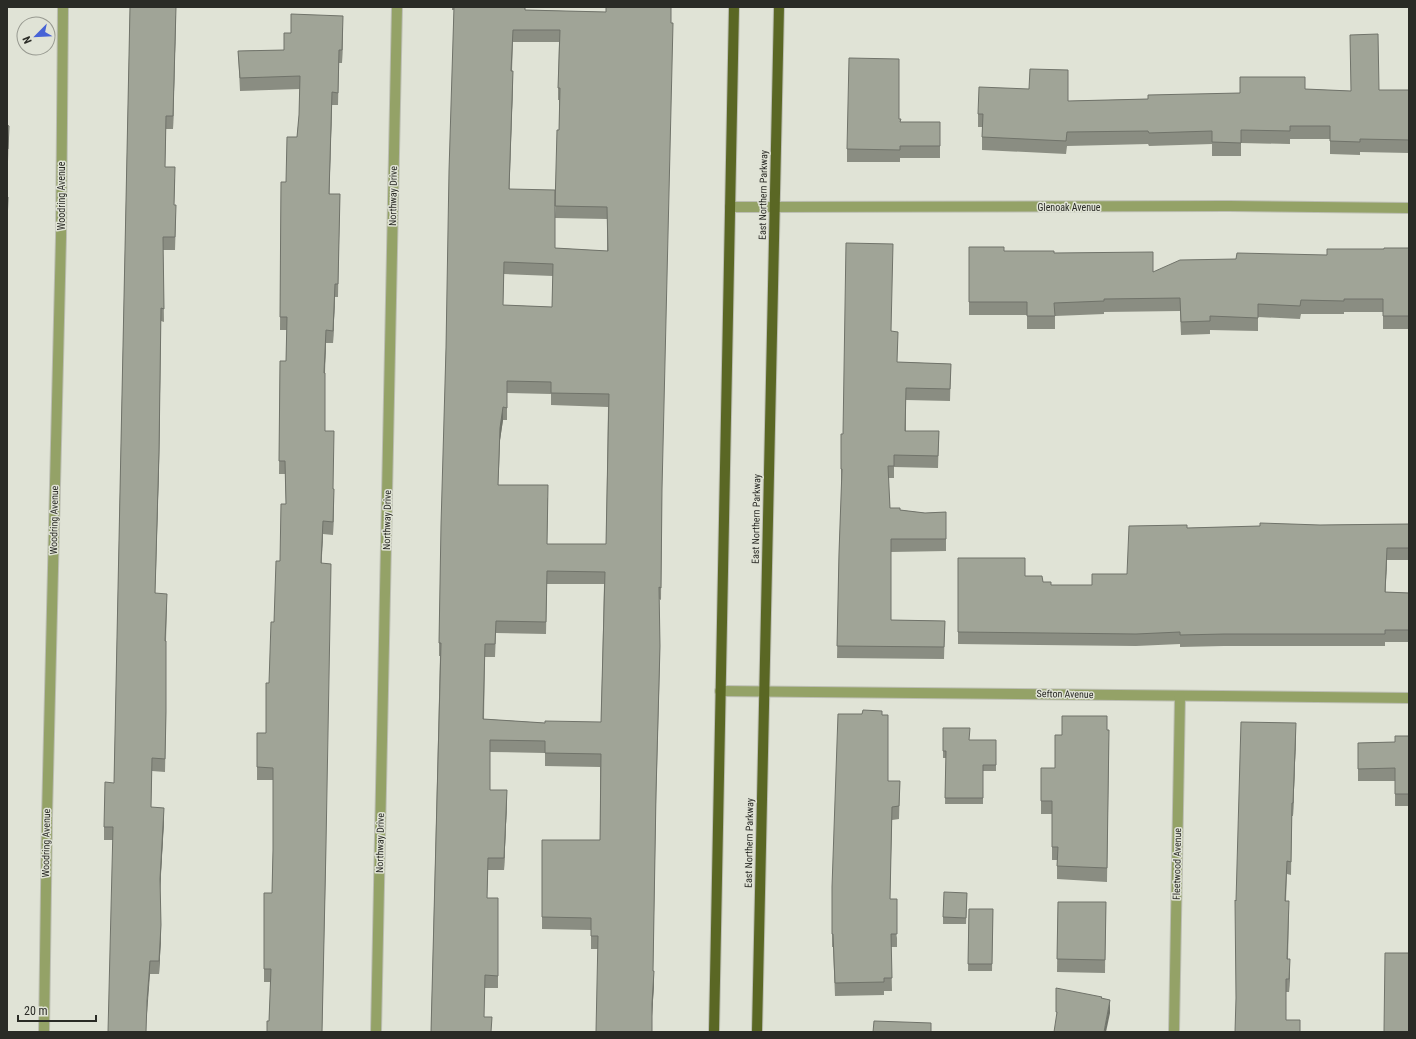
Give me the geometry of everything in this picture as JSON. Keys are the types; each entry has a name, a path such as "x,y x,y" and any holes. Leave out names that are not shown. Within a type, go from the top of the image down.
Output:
{"main road":[{"path":"714,1032 734,7"},
{"name":"East Northern Parkway","path":"758,1032 779,7"}],"street":[{"name":"Woodring Avenue","path":"44,1032 46,817 61,237 63,7"},
{"name":"Northway Drive","path":"376,1032 397,7"},
{"name":"Glenoak Avenue","path":"730,207 1229,206 1409,208"},
{"name":"Sefton Avenue","path":"720,691 1409,698"},
{"name":"Fleetwood Avenue","path":"1174,1032 1180,696"}],"building":[{"path":"130,7 176,7 173,116 166,116 165,167 175,167 175,237 163,237 164,309 161,308 155,593 167,594 165,641 165,759 152,758 151,807 164,808 160,879 161,925 159,961 150,961 146,1032 108,1032 113,827 104,827 105,782 114,783"},
{"path":"454,7 525,7 525,10 606,12 606,7 671,7 671,23 673,23 661,588 659,587 660,646 652,1032 596,1032 598,936 591,936 591,918 542,917 542,840 600,840 601,754 545,753 545,741 490,740 490,790 507,790 504,858 488,858 487,898 498,898 498,976 485,975 484,1017 492,1017 491,1032 431,1032 441,643 439,643","holes":["513,30 560,30 558,88 560,88 559,130 557,130 555,206 555,190 509,189","555,206 607,207 608,251 555,248","504,262 553,264 552,307 503,305","507,381 551,382 551,393 609,394 606,544 547,544 548,485 498,485 500,428 503,407 507,408","547,571 605,572 601,722 545,721 545,723 483,719 485,644 495,644 496,621 546,622"]},
{"path":"291,14 343,16 342,50 339,50 338,93 332,92 329,194 340,194 338,284 335,284 333,331 326,330 324,373 325,431 334,431 334,489 333,522 323,521 321,563 331,564 322,1032 267,1032 267,1021 269,1021 271,969 264,969 264,893 272,893 273,768 257,767 257,733 266,733 266,683 269,683 271,622 274,622 276,561 280,561 281,504 286,504 285,461 279,461 280,361 286,361 287,317 280,317 281,182 286,182 287,137 297,137 300,76 240,78 238,51 284,50 284,33 291,33"},
{"path":"1378,34 1379,90 1409,90 1409,140 1360,139 1360,142 1330,141 1330,126 1290,126 1290,131 1241,130 1241,143 1212,142 1212,131 1149,133 1148,131 1067,132 1066,141 982,137 983,114 978,114 979,87 1029,89 1030,69 1068,70 1068,101 1148,99 1148,95 1240,93 1240,77 1305,77 1305,89 1351,91 1350,35"},
{"path":"849,58 899,59 900,122 940,122 940,146 900,146 900,150 847,149"},
{"path":"7,125 9,126 8,149 7,149"},
{"path":"7,197 8,197 7,224"},
{"path":"846,243 893,244 891,331 898,332 897,362 951,364 950,389 906,388 905,431 939,431 938,456 894,455 894,466 888,466 890,508 900,508 900,510 925,513 946,512 946,539 891,539 891,620 945,621 944,647 837,646 842,469 841,434 843,434"},
{"path":"969,247 1004,247 1004,251 1054,251 1054,253 1153,252 1153,272 1180,260 1236,259 1237,253 1327,255 1327,249 1409,248 1409,316 1383,316 1383,299 1344,299 1344,301 1301,300 1300,306 1258,304 1258,318 1210,316 1210,321 1181,322 1180,298 1104,299 1104,301 1054,303 1055,316 1027,316 1027,302 969,302"},
{"path":"1260,523 1320,525 1409,524 1409,548 1387,548 1385,592 1409,593 1409,630 1385,630 1385,634 1180,635 1180,632 1136,634 958,632 958,558 1025,558 1025,576 1042,576 1043,582 1051,582 1051,585 1092,585 1092,574 1127,574 1129,526 1187,525 1187,528 1260,526"},
{"path":"863,710 882,711 882,715 888,715 888,781 900,781 899,806 892,807 890,899 897,899 897,934 891,934 892,978 884,978 884,982 835,983 832,934 832,887 838,714 862,714"},
{"path":"1062,716 1107,716 1107,730 1109,730 1107,868 1057,866 1058,847 1052,847 1052,801 1041,801 1041,768 1055,768 1055,735 1062,735"},
{"path":"1241,722 1296,723 1291,862 1287,861 1285,901 1289,901 1287,959 1290,959 1289,979 1286,979 1286,1020 1300,1020 1300,1032 1235,1032 1235,900 1236,901"},
{"path":"943,728 970,728 969,740 996,740 996,765 983,765 983,798 945,798 946,751 943,751"},
{"path":"1395,736 1409,736 1409,794 1395,794 1395,768 1358,769 1358,743 1395,742"},
{"path":"944,892 967,893 966,918 943,917"},
{"path":"1058,902 1106,902 1105,960 1057,959"},
{"path":"969,909 993,909 992,964 968,964"},
{"path":"1385,953 1409,953 1409,1032 1384,1032"},
{"path":"1056,988 1110,1000 1104,1032 1054,1032 1057,1012"},
{"path":"874,1021 931,1023 931,1032 873,1032"}]}
